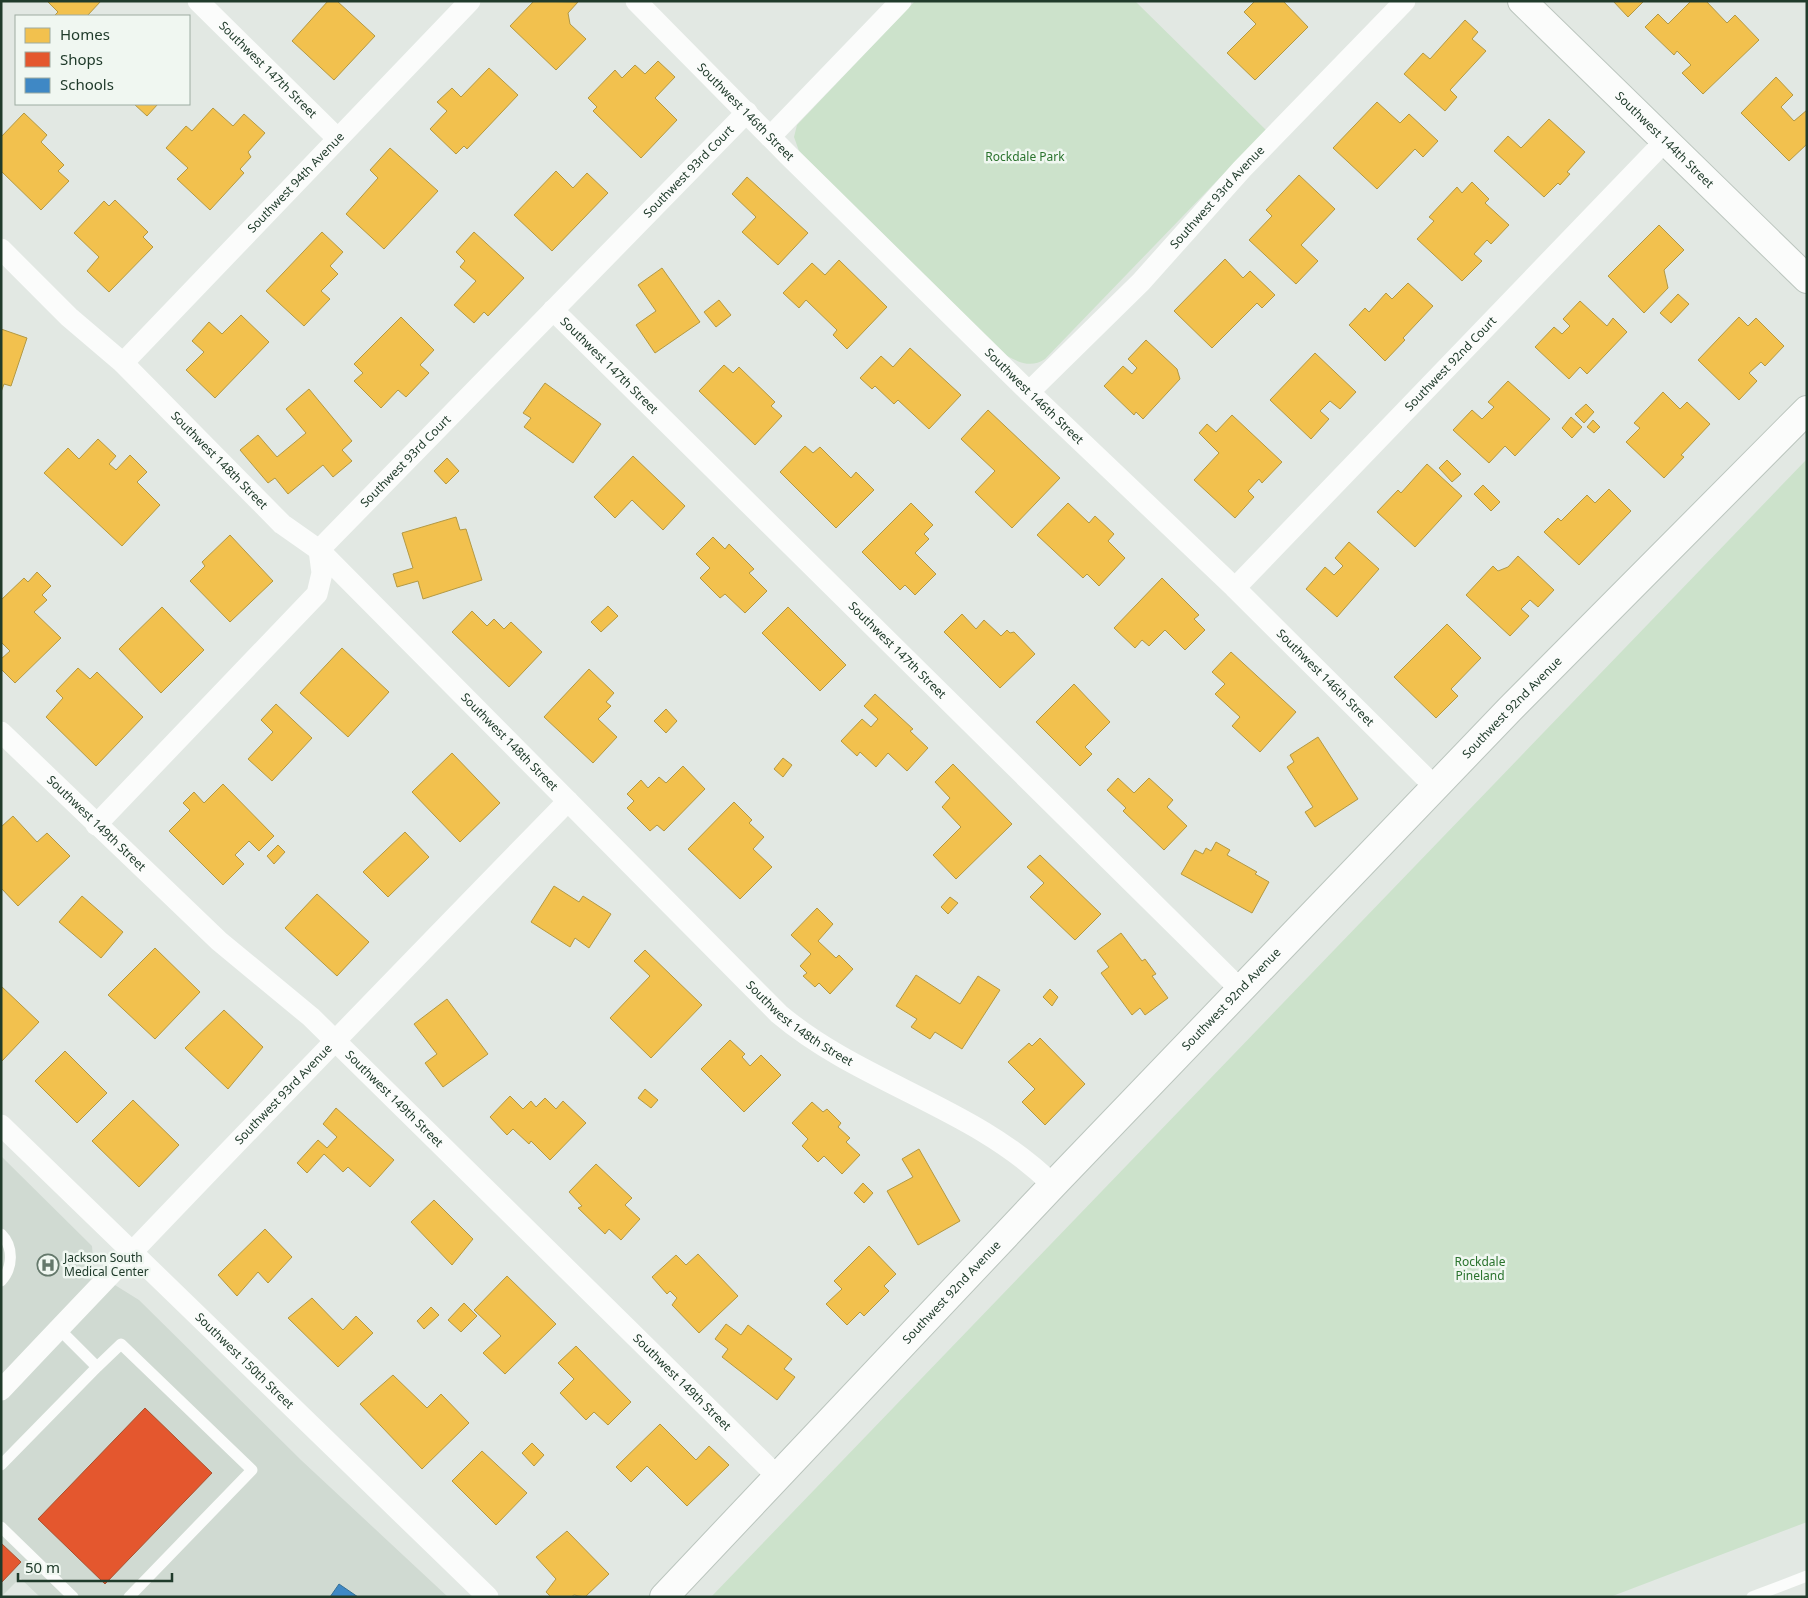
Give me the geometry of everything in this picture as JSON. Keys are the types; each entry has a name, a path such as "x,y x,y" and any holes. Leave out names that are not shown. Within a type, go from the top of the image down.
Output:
{"street":[{"name":"Southwest 147th Street","path":"198,1 337,138"},
{"name":"Southwest 94th Avenue","path":"123,363 470,1"},
{"name":"Southwest 146th Street","path":"636,1 770,137 1029,392 1235,588 1435,787"},
{"path":"770,137 901,1"},
{"name":"Southwest 93rd Avenue","path":"1029,392 1141,282 1242,169 1405,1"},
{"name":"Southwest 144th Street","path":"1522,1 1807,279"},
{"name":"Southwest 93rd Court","path":"319,550 747,112"},
{"name":"Southwest 92nd Court","path":"1235,588 1666,140"},
{"name":"Southwest 148th Street","path":"1,249 69,318 123,363 282,524 319,550 750,987 796,1029 840,1058 976,1128 1032,1164 1053,1185"},
{"name":"Southwest 147th Street","path":"553,310 1241,990"},
{"name":"Southwest 92nd Avenue","path":"664,1597 1053,1185 1510,709 1807,410"},
{"path":"96,825 317,594 322,573 319,550"},
{"name":"Southwest 149th Street","path":"1,732 219,942 311,1017 777,1476"},
{"name":"Southwest 93rd Avenue","path":"1,1390 176,1204 336,1042 568,801"},
{"name":"Southwest 150th Street","path":"1,1125 488,1597"}],"lane":[{"path":"1,1234 8,1241 11,1261 1,1281"},
{"path":"59,1329 97,1367"},
{"path":"1,1465 120,1344 252,1470 129,1597"},
{"path":"1,1527 73,1597"},
{"path":"1752,1597 1807,1576"}],"shaded area":[{"path":"1,1156 92,1246 94,1272 139,1300 301,1460 448,1597 40,1597 20,1578 1,1597"}],"green space":[{"name":"Rockdale Park","path":"915,1 1135,1 1266,130 1040,362 1026,364 1007,356 799,151 794,137 797,125"},
{"name":"Rockdale Pineland","path":"1807,459 1807,1522 1610,1597 711,1597"}],"building: Homes":[{"path":"47,1 101,1 88,15 55,15 58,12"},
{"path":"328,1 337,1 375,36 334,80 292,41"},
{"path":"534,1 578,2 568,13 570,24 586,39 556,70 510,26"},
{"path":"1255,1 1283,1 1308,27 1255,80 1227,53 1256,24 1244,12"},
{"path":"1613,1 1644,1 1628,17"},
{"path":"1691,1 1706,1 1727,23 1735,15 1759,40 1703,94 1682,73 1691,65 1677,51 1674,55 1645,27 1658,14 1668,24"},
{"path":"1465,20 1478,32 1472,39 1486,51 1450,90 1457,97 1445,111 1404,74 1423,53 1430,59"},
{"path":"658,61 675,77 655,98 677,120 641,158 593,111 597,107 588,98 615,70 622,78 635,65 645,74"},
{"path":"489,68 518,95 467,149 464,146 456,154 430,129 447,111 437,102 452,88 461,97"},
{"path":"1776,77 1793,95 1781,107 1794,121 1807,110 1807,144 1789,161 1741,113"},
{"path":"1377,102 1400,123 1409,114 1438,141 1423,157 1415,149 1377,189 1333,148"},
{"path":"135,105 157,105 147,116"},
{"path":"213,108 233,126 244,114 265,133 248,152 251,157 240,169 244,173 210,210 177,179 188,168 166,148 186,126 192,131"},
{"path":"24,113 47,135 41,142 64,165 58,171 69,181 41,210 1,171 1,137"},
{"path":"1549,119 1585,152 1567,172 1570,174 1560,185 1558,183 1544,197 1494,151 1508,136 1521,148"},
{"path":"390,148 438,191 384,249 346,214 378,178 370,170"},
{"path":"556,171 573,188 587,173 608,193 552,251 514,215"},
{"path":"1299,175 1335,209 1301,245 1318,261 1296,284 1249,240 1272,216 1266,210"},
{"path":"747,177 808,233 778,265 742,232 756,217 732,194"},
{"path":"1472,182 1489,199 1485,203 1509,225 1491,244 1487,240 1474,254 1482,261 1462,281 1417,239 1434,221 1429,217 1457,187 1462,193"},
{"path":"115,200 148,232 143,237 153,247 109,292 87,271 99,257 74,233 104,201 109,206"},
{"path":"1659,225 1684,250 1664,270 1668,288 1644,313 1608,276"},
{"path":"322,232 343,252 330,266 338,274 321,291 330,299 304,326 266,291"},
{"path":"474,232 524,278 488,316 484,312 474,323 454,305 476,281 460,267 465,261 456,252"},
{"path":"1225,259 1243,278 1250,271 1275,295 1262,308 1257,303 1212,348 1174,311"},
{"path":"839,260 887,307 847,349 833,335 837,330 806,300 799,308 783,293 812,263 825,275"},
{"path":"662,268 700,322 655,353 636,325 656,311 638,285"},
{"path":"1408,283 1433,306 1403,338 1405,340 1385,361 1349,325 1365,308 1369,312 1386,293 1392,299"},
{"path":"1678,294 1689,304 1671,323 1660,313"},
{"path":"719,300 731,315 716,327 704,312"},
{"path":"1580,301 1607,326 1613,318 1627,332 1587,374 1580,367 1569,379 1535,347 1554,327 1562,334 1570,326 1563,319"},
{"path":"241,315 269,342 215,398 186,370 204,352 192,341 209,322 222,334"},
{"path":"401,317 434,350 420,365 429,373 406,397 398,390 381,408 354,381 363,373 354,364"},
{"path":"1739,317 1748,326 1756,318 1784,346 1765,366 1761,362 1749,373 1757,381 1739,400 1698,360"},
{"path":"1,329 27,338 11,386 4,384 1,392"},
{"path":"1146,340 1177,369 1180,379 1143,419 1136,412 1134,415 1104,386 1123,366 1132,374 1137,368 1128,359"},
{"path":"910,348 961,395 929,429 898,400 894,404 875,386 872,389 860,378 881,356 893,367"},
{"path":"1315,353 1356,392 1340,409 1330,401 1320,411 1329,419 1311,439 1270,400"},
{"path":"724,365 733,373 739,367 775,402 771,406 782,416 755,445 699,391"},
{"path":"1508,381 1550,419 1515,456 1505,446 1489,463 1453,430 1472,410 1482,419 1494,407 1488,402"},
{"path":"545,383 601,424 573,463 524,427 531,418 523,413"},
{"path":"309,389 352,441 342,450 352,461 333,477 323,465 288,494 275,478 268,483 240,450 258,435 277,457 306,433 286,409"},
{"path":"1663,392 1680,409 1687,402 1710,424 1681,455 1684,457 1664,478 1626,442 1640,428 1634,423"},
{"path":"1586,404 1594,412 1584,423 1575,414"},
{"path":"988,410 1060,478 1012,528 975,492 995,471 961,439"},
{"path":"1232,415 1282,462 1262,483 1259,479 1248,491 1254,497 1235,518 1194,480 1219,453 1199,433 1207,424 1216,432"},
{"path":"1571,417 1582,427 1572,438 1562,428"},
{"path":"1593,420 1600,427 1594,433 1587,427"},
{"path":"98,439 116,456 109,464 116,470 130,455 147,472 137,482 160,505 122,546 44,473 68,448 79,459"},
{"path":"805,446 813,453 820,447 851,478 856,472 874,490 836,528 780,472"},
{"path":"633,456 685,506 663,530 632,500 615,518 594,497"},
{"path":"447,458 459,471 446,484 434,471"},
{"path":"1447,460 1461,474 1452,482 1439,468"},
{"path":"1427,464 1462,496 1415,547 1377,512 1398,490 1401,493"},
{"path":"1483,485 1500,502 1491,511 1474,494"},
{"path":"1609,489 1631,511 1579,565 1544,532 1558,518 1561,521 1587,495 1595,503"},
{"path":"911,503 933,525 924,534 929,539 915,553 936,574 915,595 905,585 900,590 862,552"},
{"path":"1068,503 1089,523 1095,516 1114,534 1108,541 1125,558 1099,586 1087,574 1083,578 1037,535"},
{"path":"456,517 460,530 466,529 482,580 423,599 418,581 397,587 393,574 413,568 402,533"},
{"path":"230,535 273,581 230,622 190,581 205,566 202,562"},
{"path":"713,537 725,549 729,544 754,569 749,573 767,591 745,613 725,594 720,598 700,578 710,568 696,554"},
{"path":"1349,542 1379,569 1337,617 1306,589 1325,567 1334,575 1343,566 1335,558"},
{"path":"1518,556 1554,590 1538,607 1530,600 1521,609 1529,616 1510,636 1466,595 1493,566 1498,571 1508,567"},
{"path":"37,572 51,586 42,595 47,600 34,612 61,638 15,683 1,669 1,659 10,651 1,642 1,600 24,578 28,582"},
{"path":"1162,578 1199,615 1194,619 1205,630 1185,650 1165,630 1149,646 1142,640 1135,648 1114,628"},
{"path":"608,606 618,616 601,632 591,622"},
{"path":"162,607 204,650 161,693 119,649"},
{"path":"788,607 846,665 820,691 762,633"},
{"path":"472,611 487,626 494,619 504,629 511,622 542,652 509,687 452,632"},
{"path":"962,614 976,629 984,620 1001,636 1007,630 1010,633 1014,632 1035,654 1000,688 944,632"},
{"path":"1447,624 1481,658 1451,689 1458,696 1436,718 1394,677"},
{"path":"342,648 389,692 348,737 300,693"},
{"path":"1231,652 1296,712 1260,752 1232,726 1240,717 1215,694 1225,684 1212,672"},
{"path":"78,668 90,679 97,672 143,717 96,766 46,717 63,698 56,691"},
{"path":"589,669 614,693 606,702 611,706 598,719 617,737 593,763 544,717"},
{"path":"1074,684 1110,722 1085,747 1092,754 1080,766 1036,722"},
{"path":"875,694 913,729 910,731 928,748 907,771 888,753 876,767 860,752 857,756 841,741 862,719 871,727 878,719 864,706"},
{"path":"276,704 312,738 272,781 248,759 273,732 261,720"},
{"path":"666,709 677,721 666,733 654,721"},
{"path":"1318,737 1358,799 1315,827 1305,812 1313,807 1287,767 1294,762 1290,755"},
{"path":"452,753 500,803 460,842 412,792"},
{"path":"783,758 792,765 783,777 774,769"},
{"path":"953,764 1012,824 956,879 933,855 961,827 942,807 950,798 935,782"},
{"path":"683,766 705,789 664,831 657,825 650,831 627,808 634,801 627,794 641,780 648,788 659,777 666,783"},
{"path":"1118,778 1134,793 1149,778 1173,800 1167,807 1187,826 1164,850 1123,811 1126,808 1107,790"},
{"path":"223,784 274,836 259,851 249,841 235,855 244,864 223,885 169,831 190,810 183,803 194,792 204,803"},
{"path":"734,802 752,820 749,823 764,837 753,849 772,867 740,899 688,849"},
{"path":"13,816 37,842 47,833 70,856 18,906 1,888 1,827"},
{"path":"405,832 429,857 388,897 363,872"},
{"path":"1216,842 1230,850 1227,855 1257,872 1255,874 1269,882 1252,913 1181,874 1195,850 1203,854 1206,848 1211,851"},
{"path":"278,845 285,852 274,864 267,856"},
{"path":"1040,855 1101,914 1075,940 1030,897 1044,883 1027,867"},
{"path":"554,886 579,902 583,896 611,914 589,948 575,938 570,947 531,922"},
{"path":"317,894 369,942 337,976 285,928"},
{"path":"82,896 123,932 101,958 59,922"},
{"path":"950,897 958,903 948,914 941,907"},
{"path":"817,908 833,924 818,941 836,958 839,955 853,969 830,994 819,983 815,987 803,976 807,973 800,966 811,954 791,935"},
{"path":"1121,933 1142,961 1145,959 1156,974 1152,976 1168,998 1145,1015 1140,1008 1132,1015 1101,973 1109,967 1097,951"},
{"path":"155,948 200,992 155,1039 108,995"},
{"path":"645,950 702,1005 651,1058 610,1018 650,976 634,961"},
{"path":"916,975 960,1004 978,976 1000,990 962,1049 935,1032 930,1039 911,1027 917,1019 896,1006"},
{"path":"1,986 39,1022 2,1061 1,1060"},
{"path":"1050,989 1058,997 1052,1006 1043,997"},
{"path":"447,999 488,1054 443,1087 425,1063 437,1054 414,1024"},
{"path":"224,1010 263,1047 228,1089 185,1048"},
{"path":"1040,1038 1085,1084 1045,1125 1022,1102 1035,1089 1008,1062 1029,1043 1032,1046"},
{"path":"730,1040 745,1054 742,1057 750,1066 761,1055 781,1075 744,1112 701,1069"},
{"path":"65,1051 107,1093 77,1123 35,1081"},
{"path":"645,1089 658,1100 651,1108 638,1098"},
{"path":"510,1096 523,1109 531,1101 536,1107 545,1098 556,1109 563,1101 586,1123 550,1160 531,1141 529,1144 513,1129 507,1135 490,1117"},
{"path":"133,1100 179,1145 139,1187 92,1141"},
{"path":"812,1102 823,1112 827,1109 841,1123 838,1127 850,1138 846,1142 860,1155 842,1174 824,1156 818,1162 802,1146 808,1139 792,1123"},
{"path":"336,1108 394,1160 370,1187 348,1167 343,1172 324,1154 307,1173 297,1163 318,1140 327,1148 337,1137 323,1124"},
{"path":"919,1149 960,1221 918,1245 887,1191 913,1177 902,1159"},
{"path":"596,1164 632,1198 625,1205 640,1219 621,1240 609,1229 605,1234 578,1208 582,1206 569,1192"},
{"path":"863,1183 873,1193 864,1203 854,1193"},
{"path":"434,1200 473,1239 452,1265 411,1222"},
{"path":"265,1229 292,1257 268,1283 258,1272 237,1296 218,1275"},
{"path":"869,1246 896,1274 884,1286 889,1291 864,1316 860,1312 847,1325 826,1304 842,1289 834,1281"},
{"path":"698,1254 738,1296 699,1333 672,1305 677,1298 670,1291 667,1294 652,1277 676,1255 686,1265"},
{"path":"507,1276 556,1324 505,1374 483,1353 501,1336 474,1310"},
{"path":"312,1298 343,1330 356,1316 373,1333 338,1367 288,1318"},
{"path":"464,1303 477,1316 461,1332 448,1320"},
{"path":"431,1307 439,1315 424,1329 417,1321"},
{"path":"726,1324 741,1335 748,1325 792,1359 784,1369 795,1377 777,1400 722,1357 728,1349 715,1339"},
{"path":"576,1346 631,1402 608,1425 594,1412 586,1420 560,1393 574,1379 558,1363"},
{"path":"393,1375 427,1408 441,1394 469,1423 422,1469 360,1404"},
{"path":"660,1424 696,1460 709,1446 729,1465 687,1506 647,1466 631,1482 616,1467"},
{"path":"532,1443 544,1455 534,1466 522,1453"},
{"path":"482,1451 527,1493 496,1525 452,1481"},
{"path":"567,1531 609,1574 585,1597 574,1595 571,1597 551,1597 546,1592 556,1579 536,1557"}],"building: Shops":[{"path":"145,1408 212,1473 105,1584 38,1519"},
{"path":"1,1543 21,1562 1,1583"}],"building: Schools":[{"path":"339,1584 358,1597 330,1597"}],"place":[{"name":"Jackson South Medical Center","path":"48,1265"}]}
